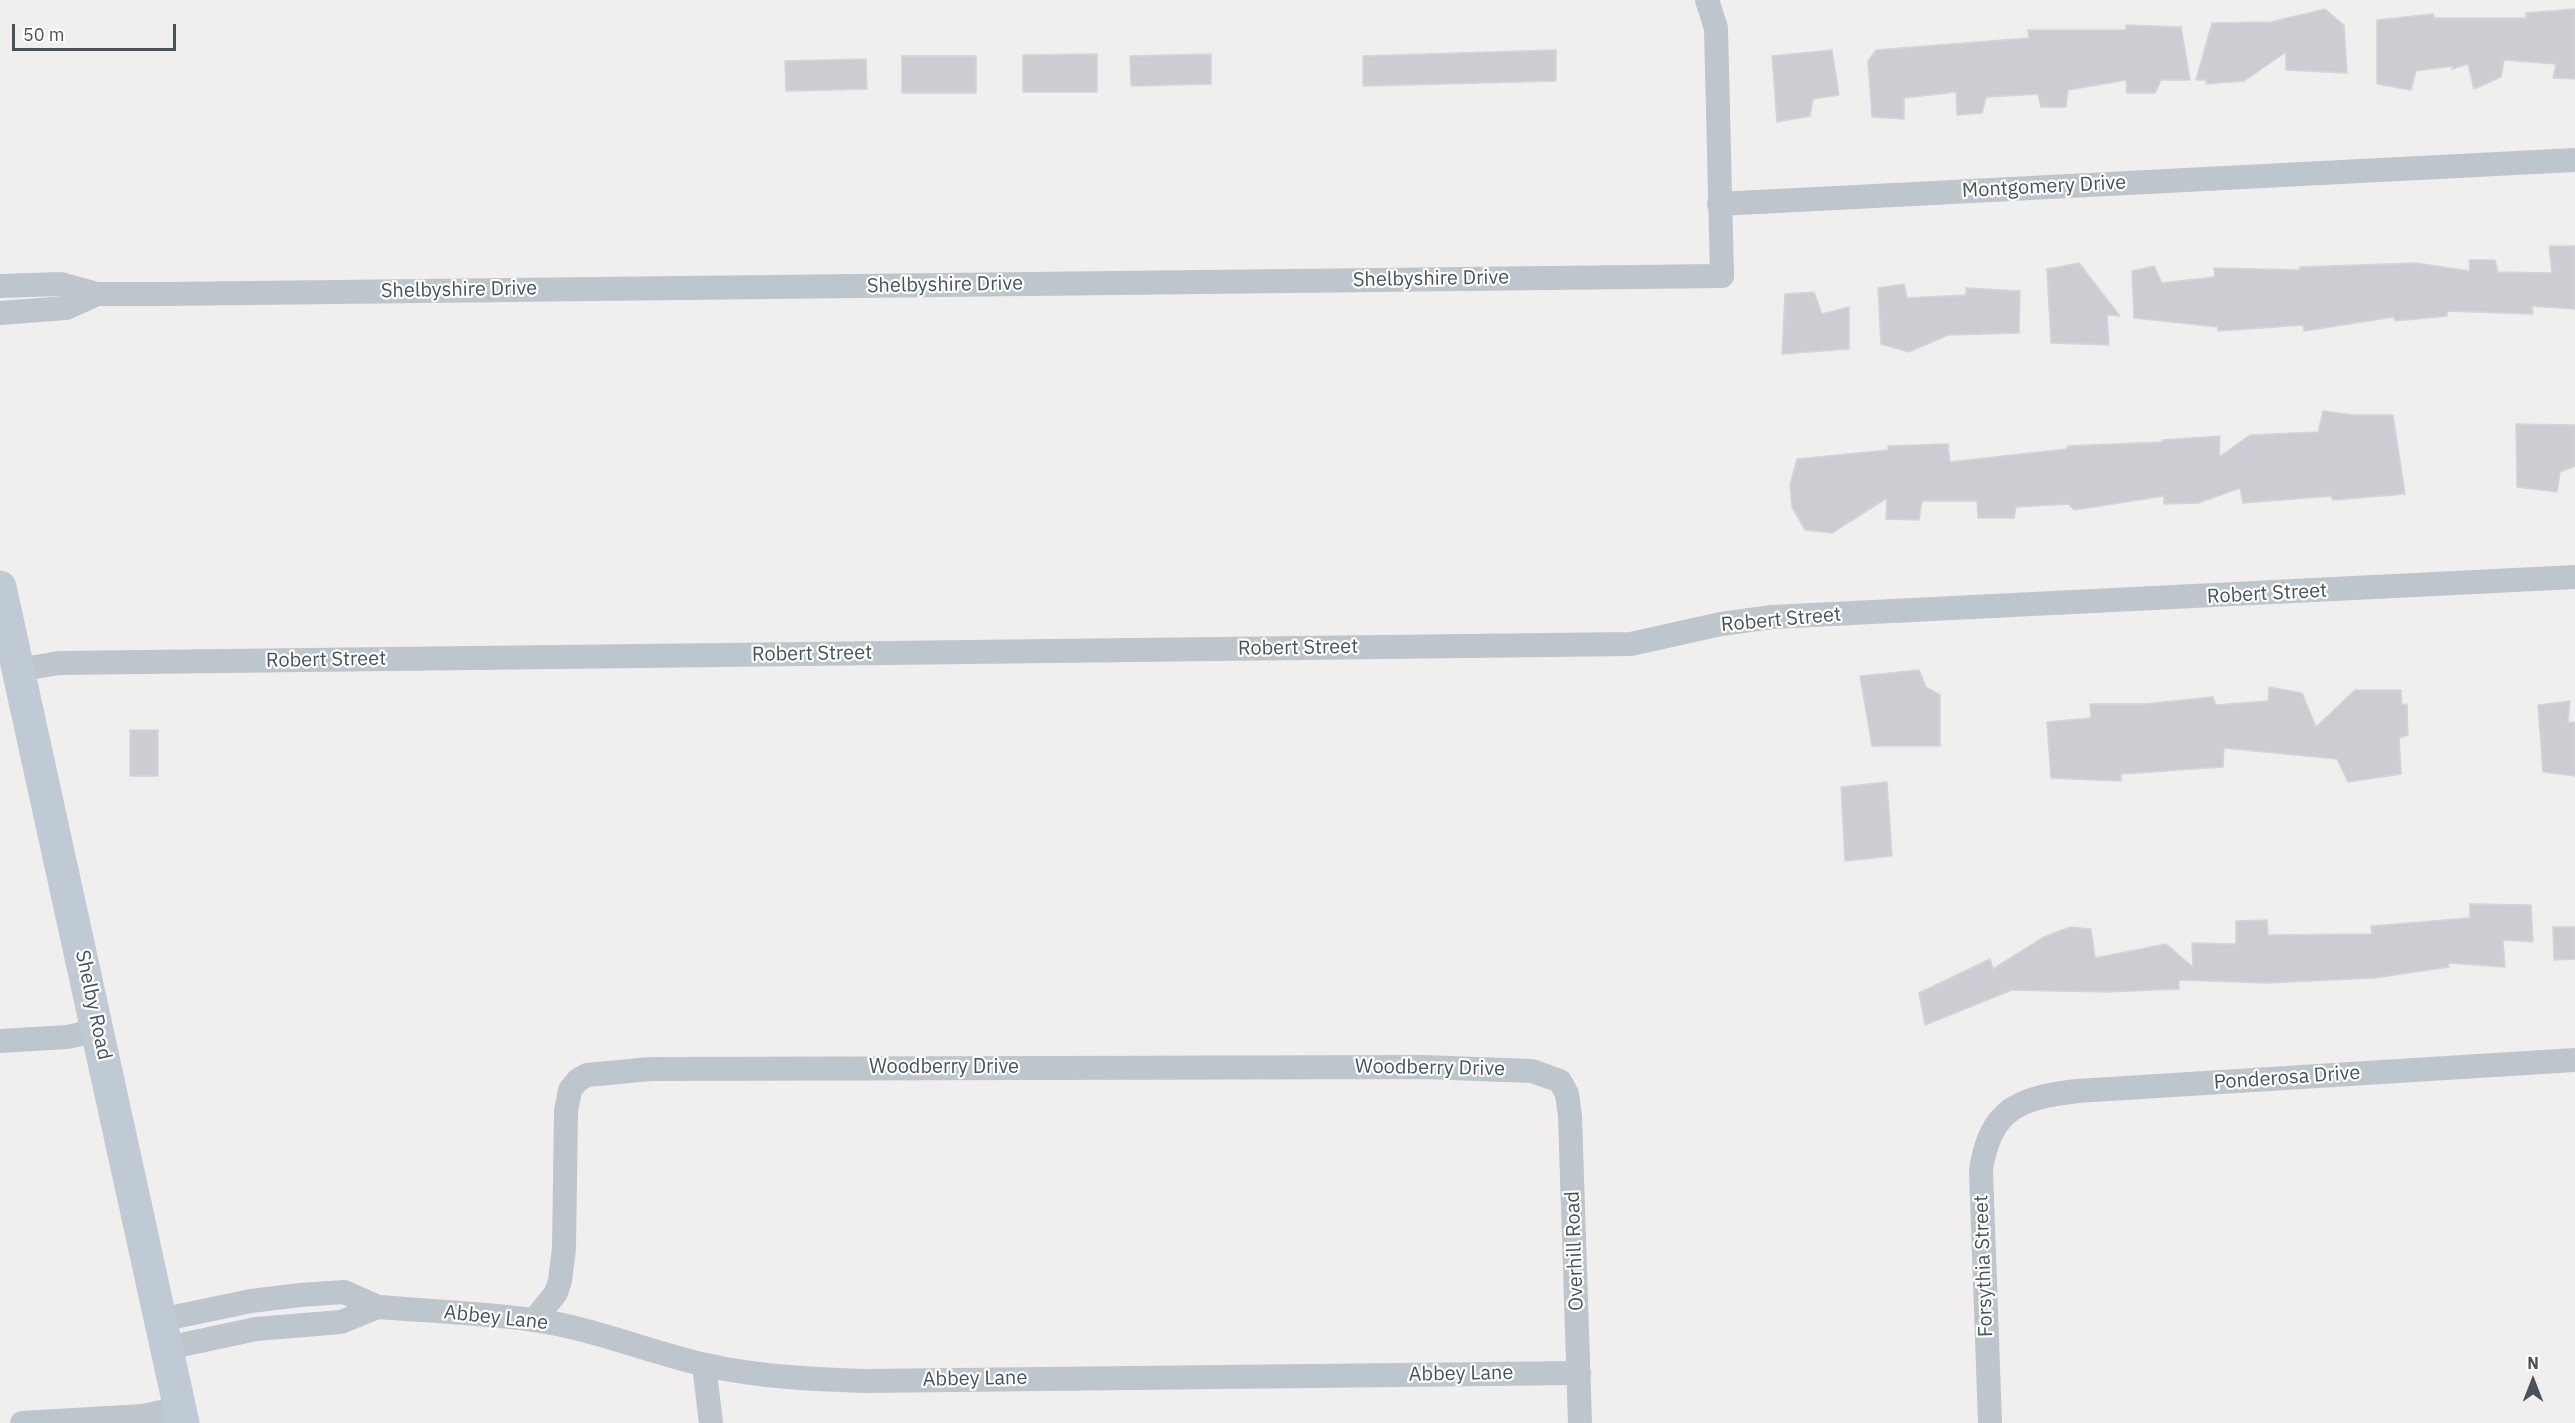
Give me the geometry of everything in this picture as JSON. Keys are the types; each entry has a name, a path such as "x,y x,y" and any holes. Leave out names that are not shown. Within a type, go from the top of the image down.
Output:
{"street":[{"path":"1707,0 1716,28 1719,204"},
{"name":"Montgomery Drive","path":"1719,204 2575,160"},
{"name":"Shelbyshire Drive","path":"0,285 61,284 97,294 1722,276 1719,204"},
{"name":"Shelbyshire Drive","path":"0,314 66,309 97,294"},
{"name":"Robert Street","path":"18,670 59,663 1631,644 1720,624 1772,618 2575,577"},
{"name":"Shelby Road","path":"0,587 99,1030 181,1415"},
{"path":"0,1041 67,1037 99,1030"},
{"name":"Ponderosa Drive","path":"2005,1115 2036,1097 2077,1091 2575,1060"},
{"name":"Woodberry Drive","path":"534,1320 556,1293 560,1281 564,1248 566,1111 570,1090 578,1080 596,1073 650,1069 898,1067 1423,1067 1532,1071 1560,1081"},
{"name":"Overhill Road","path":"1560,1081 1567,1094 1570,1116 1581,1423"},
{"name":"Forsythia Street","path":"1990,1423 1981,1170 1990,1134 2005,1115"},
{"name":"Abbey Lane","path":"164,1334 341,1322 378,1307 534,1320 602,1334 704,1365 759,1376 865,1381 1579,1373"},
{"path":"704,1365 711,1423"},
{"path":"22,1423 181,1415"}],"building":[{"path":"2325,9 2344,25 2347,73 2286,70 2286,52 2244,81 2206,84 2206,80 2196,80 2212,23 2271,22"},
{"path":"2575,9 2575,79 2553,78 2556,64 2504,60 2501,77 2474,89 2468,64 2452,69 2452,66 2416,71 2411,90 2377,84 2377,20 2433,14 2434,18 2526,18 2526,13"},
{"path":"2126,25 2181,27 2190,80 2161,80 2155,93 2127,93 2126,80 2068,90 2066,107 2041,107 2038,94 1986,97 1982,113 1957,115 1956,92 1904,98 1904,119 1872,117 1868,61 1876,50 2029,38 2028,30 2126,30"},
{"path":"1556,50 1556,81 1363,86 1363,56"},
{"path":"1832,50 1839,95 1813,99 1810,116 1777,122 1772,56"},
{"path":"1097,54 1097,92 1023,92 1023,55"},
{"path":"1211,54 1211,84 1131,86 1130,56"},
{"path":"902,56 976,56 976,93 902,93"},
{"path":"866,59 867,89 786,91 785,61"},
{"path":"2549,246 2575,246 2575,309 2532,306 2533,314 2447,311 2447,316 2395,321 2394,317 2304,331 2303,325 2218,331 2218,327 2134,318 2132,271 2154,266 2162,283 2215,277 2214,268 2300,270 2300,267 2416,263 2470,271 2469,260 2495,260 2498,272 2552,273"},
{"path":"2079,263 2120,316 2107,315 2109,345 2051,343 2047,269"},
{"path":"1904,284 1907,298 1966,295 1966,288 2020,291 2019,333 1948,335 1909,352 1881,344 1878,288"},
{"path":"1814,292 1822,314 1849,307 1849,349 1782,354 1785,294"},
{"path":"2323,411 2354,415 2393,415 2405,494 2333,500 2331,496 2243,503 2240,488 2198,503 2164,504 2164,496 2074,510 2069,504 2016,507 2014,518 1978,518 1977,501 1922,501 1919,520 1886,519 1887,498 1832,533 1805,530 1792,507 1790,485 1797,459 1888,450 1888,446 1948,444 1950,462 2066,449 2068,446 2162,442 2162,440 2220,436 2219,457 2250,435 2318,432"},
{"path":"2516,424 2575,425 2575,466 2560,472 2557,492 2517,487"},
{"path":"1919,670 1926,687 1940,695 1940,746 1872,746 1860,676"},
{"path":"2269,687 2302,693 2316,727 2355,690 2401,690 2402,705 2407,704 2408,735 2399,738 2401,774 2348,782 2337,759 2224,748 2223,767 2121,774 2121,781 2051,778 2047,722 2091,718 2090,704 2144,704 2213,697 2216,705 2268,701"},
{"path":"2570,701 2568,723 2575,722 2575,776 2543,772 2538,705"},
{"path":"130,730 158,730 158,776 130,776"},
{"path":"1887,782 1892,856 1845,861 1841,787"},
{"path":"2470,904 2531,905 2533,942 2503,940 2505,967 2448,963 2449,967 2374,978 2266,983 2179,980 2179,989 2106,992 2012,990 1925,1025 1919,993 1990,959 1993,969 2044,937 2070,927 2091,929 2095,958 2166,944 2193,967 2192,943 2236,944 2236,921 2267,920 2268,935 2372,934 2371,926 2470,918"},
{"path":"2553,927 2575,927 2575,959 2554,960"}]}
